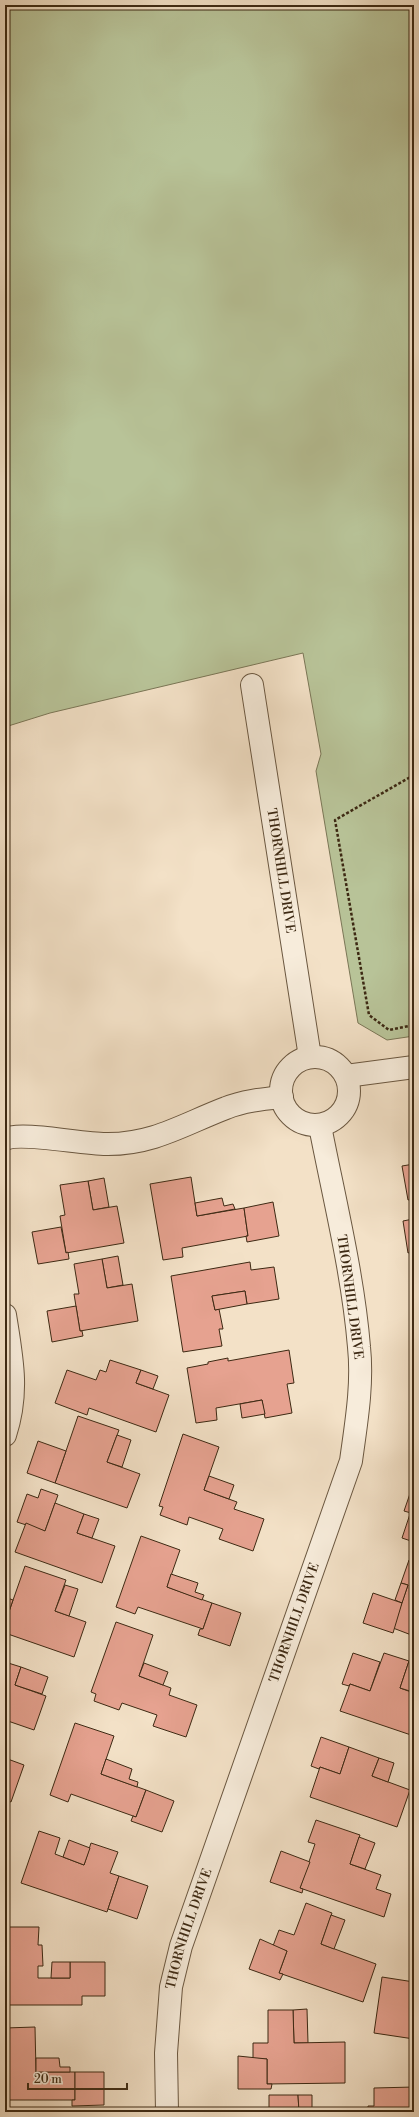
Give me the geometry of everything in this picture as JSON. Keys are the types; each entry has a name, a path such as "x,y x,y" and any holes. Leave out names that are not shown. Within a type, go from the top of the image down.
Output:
{"street":[{"name":"THORNHILL DRIVE","path":"252,685 310,1058"},
{"path":"320,1057 339,1067 346,1076 349,1086 346,1107 339,1116 331,1122 320,1126 308,1125 297,1121 288,1113 282,1097 283,1079 289,1068 298,1061 310,1058 320,1057"},
{"path":"346,1076 414,1067"},
{"path":"5,1139 38,1137 107,1144 143,1142 227,1107 253,1101 282,1097"},
{"name":"THORNHILL DRIVE","path":"167,2112 166,2053 170,1986 181,1946 351,1461 359,1408 360,1347 347,1265 320,1126"},
{"path":"5,1315 14,1370 12,1414 5,1435"}],"path":[{"path":"414,775 335,820 369,1015 390,1030 414,1025"}],"green space":[{"path":"5,5 414,5 414,1036 387,1040 358,1023 316,771 321,754 303,653 50,713 5,727"}],"building":[{"path":"414,1164 414,1199 408,1200 402,1166"},
{"path":"191,1177 197,1216 244,1208 248,1236 182,1248 183,1257 163,1260 150,1184"},
{"path":"104,1178 109,1207 93,1210 88,1181"},
{"path":"88,1181 93,1210 117,1206 124,1243 66,1253 60,1216 65,1215 60,1185"},
{"path":"222,1198 224,1206 233,1204 235,1209 197,1216 195,1203"},
{"path":"273,1202 279,1236 247,1242 246,1236 248,1236 244,1208"},
{"path":"413,1219 414,1251 408,1253 403,1221"},
{"path":"61,1227 66,1253 68,1252 69,1259 38,1264 32,1232"},
{"path":"118,1256 123,1285 107,1288 102,1259"},
{"path":"102,1259 107,1288 132,1284 138,1321 80,1331 74,1294 79,1294 74,1264"},
{"path":"250,1262 251,1270 274,1267 279,1299 247,1304 245,1291 212,1296 215,1310 219,1309 223,1329 219,1329 222,1346 183,1352 171,1276"},
{"path":"245,1291 247,1304 215,1310 212,1296"},
{"path":"76,1306 80,1331 82,1331 83,1336 52,1342 47,1311"},
{"path":"289,1350 294,1383 287,1384 292,1413 265,1418 262,1400 216,1408 217,1420 196,1423 187,1368 228,1358 228,1361"},
{"path":"110,1360 141,1370 136,1383 169,1395 156,1432 89,1408 87,1415 55,1403 67,1370 96,1380 100,1370 106,1372"},
{"path":"141,1370 158,1376 153,1389 136,1383"},
{"path":"262,1400 265,1414 242,1418 240,1404"},
{"path":"78,1416 119,1430 107,1462 140,1474 127,1508 55,1483"},
{"path":"183,1434 219,1447 204,1490 237,1502 234,1509 264,1519 253,1551 219,1539 223,1529 189,1517 187,1525 160,1515 163,1507 159,1506"},
{"path":"117,1435 131,1440 122,1467 107,1462"},
{"path":"38,1441 66,1451 55,1483 27,1473"},
{"path":"209,1476 234,1485 229,1499 204,1490"},
{"path":"414,1482 414,1512 411,1511 411,1513 404,1511"},
{"path":"41,1489 58,1495 45,1531 17,1522 27,1494 38,1498"},
{"path":"55,1503 84,1514 77,1533 115,1546 102,1583 15,1552 26,1523 45,1531"},
{"path":"411,1511 414,1512 414,1542 402,1538"},
{"path":"84,1514 99,1519 92,1538 77,1533"},
{"path":"141,1536 180,1550 167,1587 212,1603 203,1629 138,1607 135,1614 116,1607"},
{"path":"409,1560 414,1562 414,1636 393,1628 408,1585 401,1583"},
{"path":"25,1566 66,1580 55,1611 86,1622 74,1657 5,1633 5,1623"},
{"path":"171,1574 198,1583 195,1592 204,1595 202,1600 167,1587"},
{"path":"401,1583 408,1585 402,1603 395,1600"},
{"path":"65,1585 78,1589 69,1616 55,1611"},
{"path":"373,1593 402,1603 393,1633 363,1623"},
{"path":"5,1597 13,1600 5,1623"},
{"path":"212,1603 241,1613 230,1646 198,1635 200,1629 203,1629"},
{"path":"116,1622 153,1635 139,1676 171,1688 169,1695 197,1705 186,1737 153,1726 157,1715 122,1703 119,1710 94,1701 96,1694 91,1692"},
{"path":"353,1653 380,1662 370,1691 350,1684 349,1686 342,1684"},
{"path":"384,1653 409,1661 400,1688 414,1693 414,1736 340,1711 350,1684 370,1691"},
{"path":"409,1661 414,1663 413,1692 400,1688"},
{"path":"5,1662 21,1667 15,1685 46,1696 34,1730 5,1720"},
{"path":"144,1663 168,1672 163,1685 139,1676"},
{"path":"21,1667 48,1677 42,1694 15,1685"},
{"path":"75,1723 114,1736 101,1774 146,1790 136,1817 71,1794 68,1802 50,1795"},
{"path":"321,1737 349,1747 340,1774 320,1767 319,1769 311,1766"},
{"path":"349,1747 379,1758 372,1776 410,1790 397,1827 310,1797 320,1767 340,1774"},
{"path":"5,1758 24,1765 11,1802 5,1800"},
{"path":"379,1758 394,1763 388,1782 372,1776"},
{"path":"106,1759 132,1769 129,1779 138,1782 137,1787 101,1774"},
{"path":"146,1790 174,1801 162,1832 131,1821 133,1816 136,1817"},
{"path":"316,1820 360,1835 350,1864 381,1875 376,1889 391,1894 384,1917 300,1888 315,1844 308,1842"},
{"path":"39,1831 60,1838 55,1854 84,1865 91,1843 118,1852 110,1873 119,1876 107,1912 21,1883"},
{"path":"359,1837 375,1843 365,1869 350,1864"},
{"path":"69,1840 90,1848 84,1865 63,1857"},
{"path":"281,1851 310,1862 300,1888 303,1889 302,1893 270,1882"},
{"path":"119,1876 148,1886 137,1919 108,1909"},
{"path":"306,1903 332,1913 321,1944 376,1964 363,2002 279,1973 287,1951 273,1946 279,1930 294,1935"},
{"path":"331,1915 345,1920 334,1949 321,1944"},
{"path":"5,1927 39,1927 38,1945 42,1945 43,1966 38,1966 38,1978 70,1978 70,1962 105,1962 105,1996 82,1996 82,2005 5,2005"},
{"path":"414,1932 414,1941 411,1940"},
{"path":"260,1939 287,1951 279,1973 283,1974 280,1980 249,1969"},
{"path":"52,1962 70,1962 70,1978 51,1978"},
{"path":"382,1977 414,1982 414,2039 374,2033"},
{"path":"307,2009 308,2043 294,2043 293,2010"},
{"path":"268,2010 293,2010 294,2043 345,2042 345,2083 267,2084 267,2059 253,2059 253,2043 268,2043"},
{"path":"35,2027 36,2072 75,2072 75,2100 5,2100 5,2028"},
{"path":"238,2056 267,2059 267,2084 272,2084 271,2089 238,2089"},
{"path":"36,2058 59,2058 60,2067 70,2067 70,2072 36,2072"},
{"path":"75,2072 104,2072 104,2105 72,2106 72,2100 75,2100"},
{"path":"414,2087 414,2112 368,2112 368,2106 374,2106 374,2088"},
{"path":"269,2095 298,2095 299,2112 269,2112"},
{"path":"298,2095 312,2095 312,2112 299,2112"}]}
